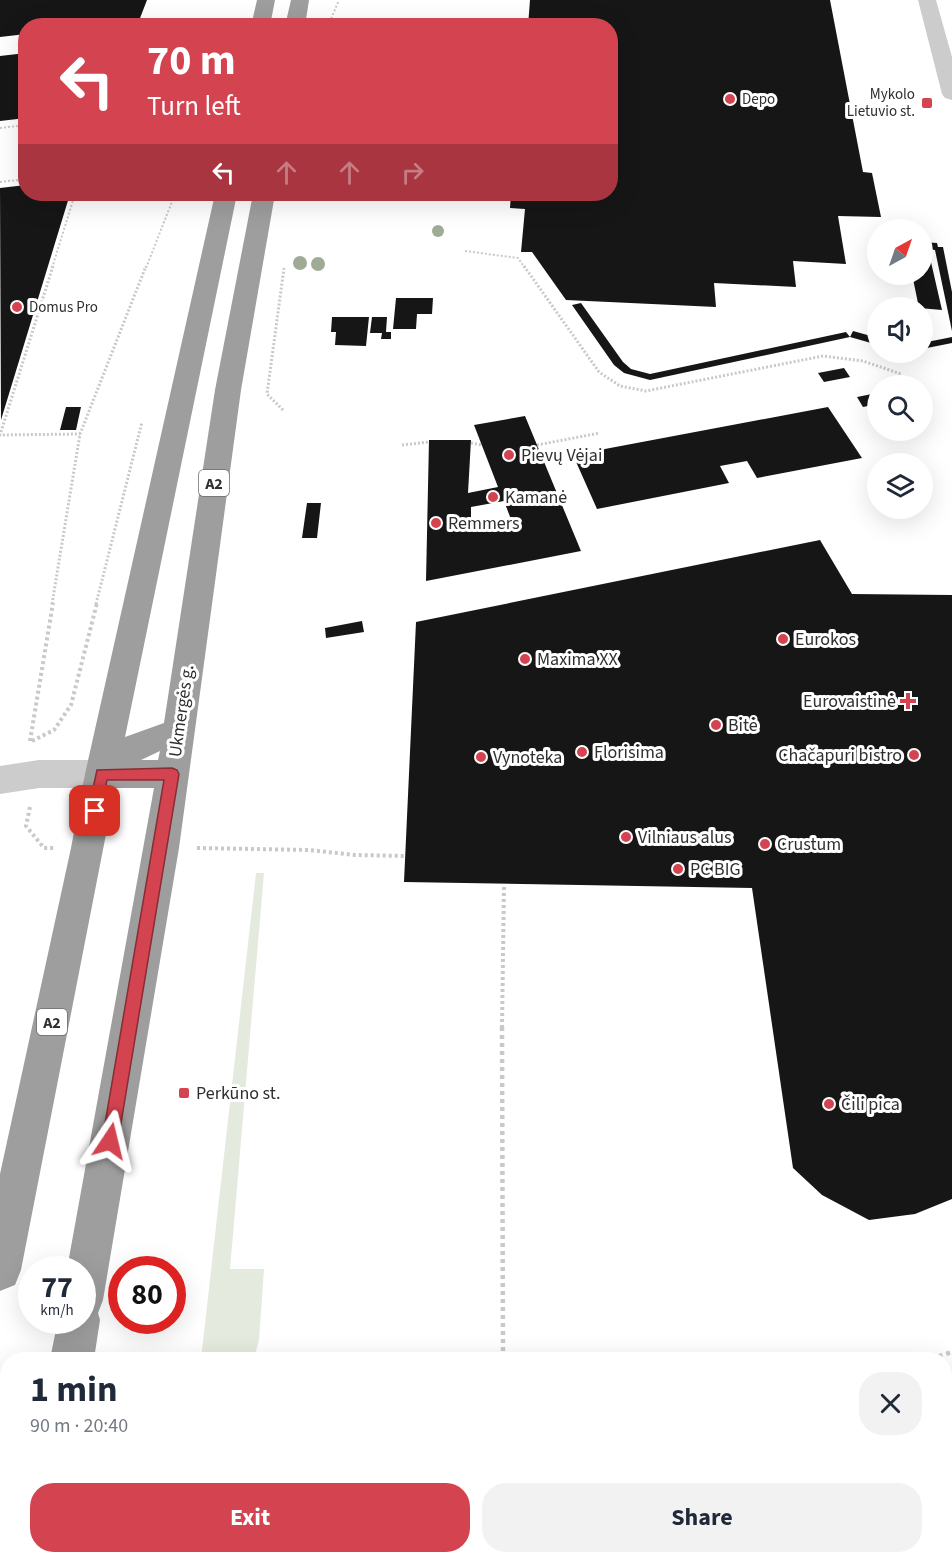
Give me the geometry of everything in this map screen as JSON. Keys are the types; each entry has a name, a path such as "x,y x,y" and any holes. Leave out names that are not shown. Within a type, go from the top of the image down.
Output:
{"highway":[{"path":"262,18 266,0"},
{"path":"297,18 300,0"},
{"name":"A2","path":"0,1270 88,848 101,774 224,201"},
{"name":"Ukmergės g.","path":"90,1256 160,859 228,390 263,201"},
{"path":"101,774 135,745 147,739 178,733"},
{"path":"101,774 172,774"},
{"path":"73,1352 76,1334"}],"street":[{"path":"927,0 952,94"},
{"path":"0,780 39,774 101,774"}],"path":[{"path":"331,18 339,0"},
{"path":"0,128 18,126"},
{"path":"0,183 18,180"},
{"path":"73,201 0,435 80,434"},
{"path":"30,741 80,434 172,201"},
{"path":"465,251 518,258 599,372 620,386 632,390 646,391 823,356 852,358 875,363 901,374"},
{"path":"283,410 267,394 285,257"},
{"path":"21,743 54,730 70,705 142,421"},
{"path":"537,445 600,433"},
{"path":"402,445 412,442 429,442"},
{"path":"471,443 482,445"},
{"path":"503,1352 504,884"}],"shaded area":[{"path":"256,873 264,873 230,1269 264,1269 259,1340 256,1352 202,1352"}],"building":[{"path":"0,0 147,0 140,18 18,18 18,35 0,37"},
{"name":"Depo","path":"530,0 830,0 863,172 872,173 881,217 838,216 846,264 793,261 796,287 714,283 716,307 566,300 532,252 521,252 525,209 510,208 510,201 618,201 618,18 529,18"},
{"path":"18,54 18,119 0,121 0,56"},
{"name":"Domus Pro","path":"18,186 18,201 68,201 1,420 0,188"},
{"path":"933,243 937,243 938,247 943,247 952,292 952,331 935,250 933,250"},
{"path":"933,271 942,310 933,309 933,297 917,297 914,285 933,285"},
{"path":"396,298 433,298 432,314 417,314 416,329 393,329"},
{"path":"581,303 623,362 631,369 650,374 846,332 850,337 650,380 624,373 614,365 572,305"},
{"path":"332,317 369,317 366,346 335,345 336,332 331,332"},
{"path":"372,317 387,317 386,332 391,332 391,339 381,339 382,333 370,333"},
{"path":"853,331 867,335 867,342 850,337"},
{"path":"952,337 952,343 933,347 933,341"},
{"path":"844,368 850,377 824,382 818,373"},
{"path":"867,395 867,406 863,407 857,397"},
{"path":"66,407 81,407 76,430 60,430"},
{"path":"828,407 862,458 757,478 747,461 720,466 729,483 597,509 573,455"},
{"name":"Kamanė","path":"525,416 581,551 426,581 429,440 471,440 468,493 498,487 474,425","holes":["504,501 512,522 471,529 471,507"]},
{"path":"307,503 321,503 317,538 302,538"},
{"name":"PC BIG","path":"820,540 852,594 952,595 952,1199 915,1214 869,1220 822,1195 793,1168 752,888 404,882 416,622"},
{"path":"362,621 364,632 326,638 325,628"}],"place":[{"name":"Depo","path":"730,99"},
{"name":"Mykolo Lietuvio st.","path":"927,103"},
{"name":"Domus Pro","path":"17,307"},
{"name":"Pievų Vėjai","path":"509,455"},
{"name":"Kamanė","path":"493,497"},
{"name":"Remmers","path":"436,523"},
{"name":"Eurokos","path":"783,639"},
{"name":"Maxima XX","path":"525,659"},
{"name":"Eurovaistinė","path":"908,701"},
{"name":"Bitė","path":"716,725"},
{"name":"Florisima","path":"582,752"},
{"name":"Chačapuri bistro","path":"914,755"},
{"name":"Vynoteka","path":"481,757"},
{"name":"Vilniaus alus","path":"626,837"},
{"name":"Crustum","path":"765,844"},
{"name":"PC BIG","path":"678,869"},
{"name":"Perkūno st.","path":"184,1093"},
{"name":"Čili pica","path":"829,1104"}],"route":[{"path":"95,811 101,774 172,774 162,848 110,1141"}]}
